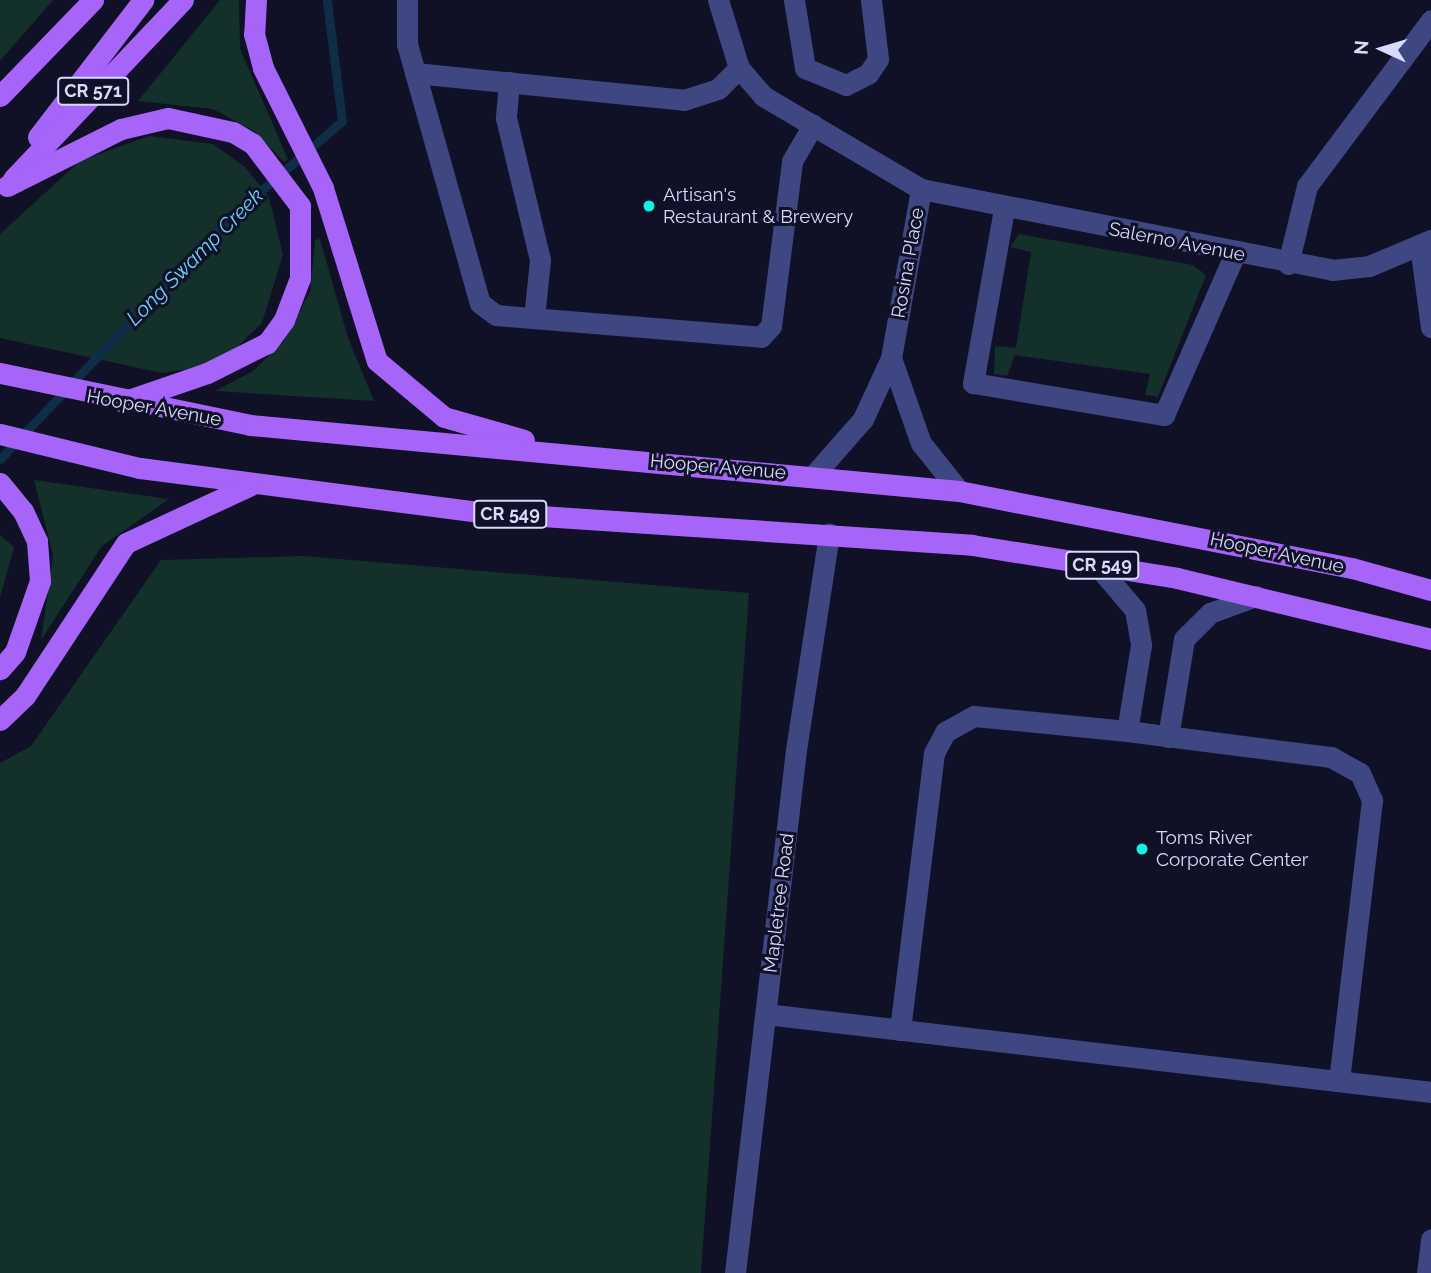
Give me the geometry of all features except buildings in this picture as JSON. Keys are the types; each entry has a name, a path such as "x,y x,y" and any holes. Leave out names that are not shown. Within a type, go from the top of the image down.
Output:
{"main road":[{"name":"CR 571","path":"0,96 93,0"},
{"path":"4,190 63,97 143,0"},
{"name":"CR 571","path":"4,190 183,0"},
{"path":"256,0 254,34 263,68 313,168 377,361 387,373 443,417 567,452"},
{"path":"4,190 146,120 168,118 233,132 266,159 286,181 304,234 300,278 284,320 267,343 207,373 112,401"},
{"name":"Hooper Avenue","path":"0,373 36,385 112,401 342,436 567,452 959,491 1352,568 1431,590"},
{"name":"CR 549","path":"0,434 140,468 480,512 829,534 1096,564 1256,596 1431,639"},
{"path":"0,720 25,696 126,543 254,483"},
{"path":"0,669 15,652 40,581 37,541 1,484"}],"street":[{"path":"407,0 415,73 480,303 496,315 761,337 771,326 792,160 813,125"},
{"name":"Rosina Place","path":"718,0 739,68 763,96 921,189 891,358 863,419 813,476"},
{"path":"794,0 805,68 846,85 869,74 878,59 871,0"},
{"path":"1288,264 1307,186 1431,19"},
{"path":"415,73 684,100 718,89 739,68"},
{"path":"509,82 506,118 540,260 534,318"},
{"name":"Salerno Avenue","path":"921,189 1004,209 1288,264 1369,266 1425,243"},
{"path":"1004,209 973,383 1164,415 1235,253"},
{"path":"1425,243 1431,327"},
{"path":"891,358 921,443 959,491"},
{"name":"Mapletree Road","path":"735,1273 829,534"},
{"path":"1096,564 1135,610 1141,645 1127,732"},
{"path":"1168,737 1184,639 1210,613 1256,596"},
{"path":"900,1030 934,753 945,732 974,716 1127,732 1331,757 1360,773 1372,800 1339,1081"},
{"path":"766,1014 1431,1092"},
{"path":"1427,1273 1431,1239"}],"green space":[{"path":"0,0 53,0 0,61"},
{"path":"220,0 239,0 240,49 288,159 284,162 254,131 213,109 138,101"},
{"path":"149,136 213,144 245,167 269,197 283,255 262,323 236,348 195,368 162,373 0,338 0,234 80,161"},
{"path":"1019,234 1193,265 1206,275 1158,397 1145,395 1150,374 1015,355 1007,376 994,374 995,346 1016,348 1031,252 1010,247"},
{"path":"320,239 348,338 374,401 215,391 253,371 284,341 310,292 315,240"},
{"path":"34,480 169,499 102,546 41,640 53,555"},
{"path":"0,535 14,547 0,598"},
{"path":"304,556 749,593 701,1273 0,1273 0,763 31,746 161,560"}],"waterway":[{"name":"Long Swamp Creek","path":"0,459 227,220 342,121 327,0"}],"place":[{"name":"Artisan's Restaurant & Brewery","path":"649,206"},
{"name":"Toms River Corporate Center","path":"1142,849"}]}
